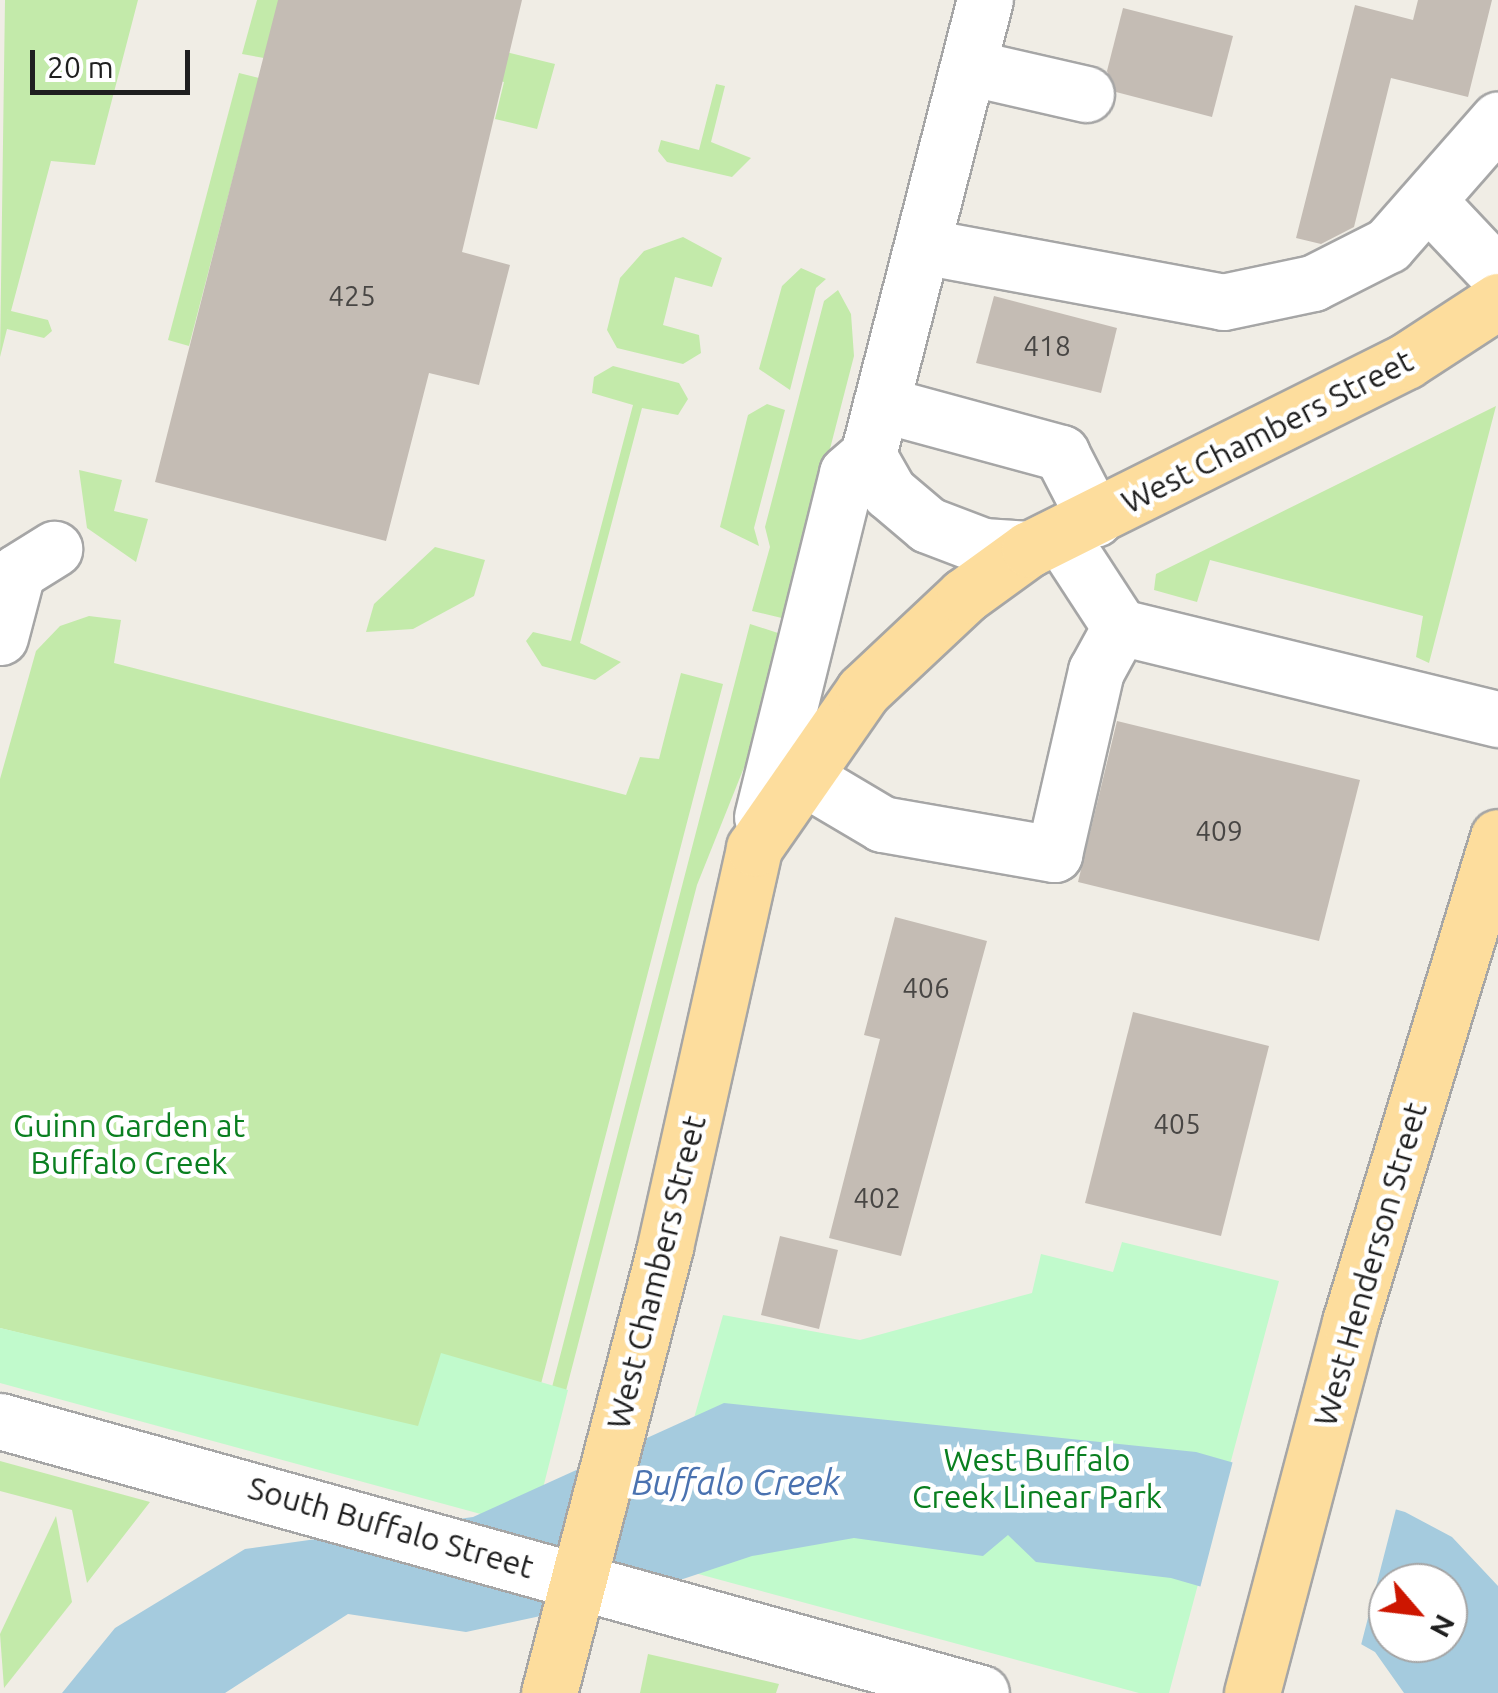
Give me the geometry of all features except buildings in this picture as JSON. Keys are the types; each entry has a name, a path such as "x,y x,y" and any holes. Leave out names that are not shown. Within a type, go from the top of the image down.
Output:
{"main road":[{"name":"West Chambers Street","path":"549,1693 638,1347 754,848 803,777 912,639 1061,534 1406,361 1498,301"},
{"name":"West Henderson Street","path":"1252,1693 1350,1322 1498,837"}],"street":[{"name":"West Chambers Street","path":"754,848 847,473 874,430 986,0"},
{"path":"968,67 1086,94"},
{"path":"922,246 1223,302 1312,283 1388,245 1430,203 1498,120"},
{"path":"1430,203 1498,275"},
{"path":"1061,534 983,546 928,525 890,492 874,430 1061,453 1061,534 1120,627 1498,720"},
{"path":"0,637 37,558"},
{"path":"803,777 882,824 1054,854 1096,671 1120,627"},
{"name":"South Buffalo Street","path":"0,1420 201,1472 574,1603 649,1604 981,1693"}],"green space":[{"path":"5,0 138,0 95,165 51,161 11,311 48,320 52,331 44,338 7,329 0,357"},
{"path":"257,0 298,0 264,58 242,54"},
{"path":"380,21 555,64 537,129 495,119 504,82 374,49"},
{"path":"239,73 259,78 189,346 168,340"},
{"path":"716,84 725,86 711,142 751,158 732,177 667,162 658,151 661,140 699,150"},
{"path":"683,237 722,258 712,287 675,277 663,325 699,335 701,353 683,364 617,348 607,330 620,278 644,251"},
{"path":"801,268 826,279 816,288 790,390 759,369 782,286"},
{"path":"838,290 851,314 854,356 786,619 752,611 770,547 765,527 824,301"},
{"path":"613,366 679,383 688,399 678,415 642,408 580,643 621,662 595,680 542,666 526,641 533,632 571,641 633,405 592,393 594,377"},
{"path":"767,404 785,410 754,528 759,546 720,527 748,415"},
{"path":"1496,406 1429,663 1416,657 1423,616 1210,560 1197,602 1154,590 1156,574"},
{"path":"79,470 122,480 114,511 148,519 136,562 87,528"},
{"path":"435,547 485,560 474,596 413,629 366,632 374,604"},
{"name":"Guinn Garden at Buffalo Creek","path":"89,616 121,620 114,663 626,795 640,757 659,759 681,673 723,684 529,1430 438,1437 0,1328 0,779 36,651 60,626"},
{"path":"750,624 781,634 757,735 697,885 561,1410 537,1445"},
{"name":"West Buffalo Creek Linear Park","path":"1122,1242 1279,1281 1169,1693 1139,1693 680,1569 669,1507 723,1315 860,1340 1032,1293 1041,1254 1113,1272"},
{"path":"0,1328 418,1426 441,1353 568,1390 542,1492 499,1519 0,1383"},
{"path":"0,1461 150,1502 87,1583 72,1510 0,1491"},
{"path":"56,1516 72,1602 4,1688 0,1634"},
{"path":"648,1654 779,1684 776,1693 640,1693"}],"water":[{"name":"Buffalo Creek","path":"724,1403 1196,1452 1405,1512 1452,1537 1498,1586 1498,1693 1404,1693 1383,1663 1468,1663 1468,1563 1368,1563 1368,1648 1320,1621 1171,1578 1036,1562 1008,1535 983,1556 854,1538 752,1556 629,1597 466,1632 348,1614 225,1693 62,1693 115,1628 245,1549 473,1517"}],"pier":[{"path":"1234,1457 1397,1505 1382,1563 1368,1563 1368,1618 1360,1649 1318,1625 1199,1592"}]}
